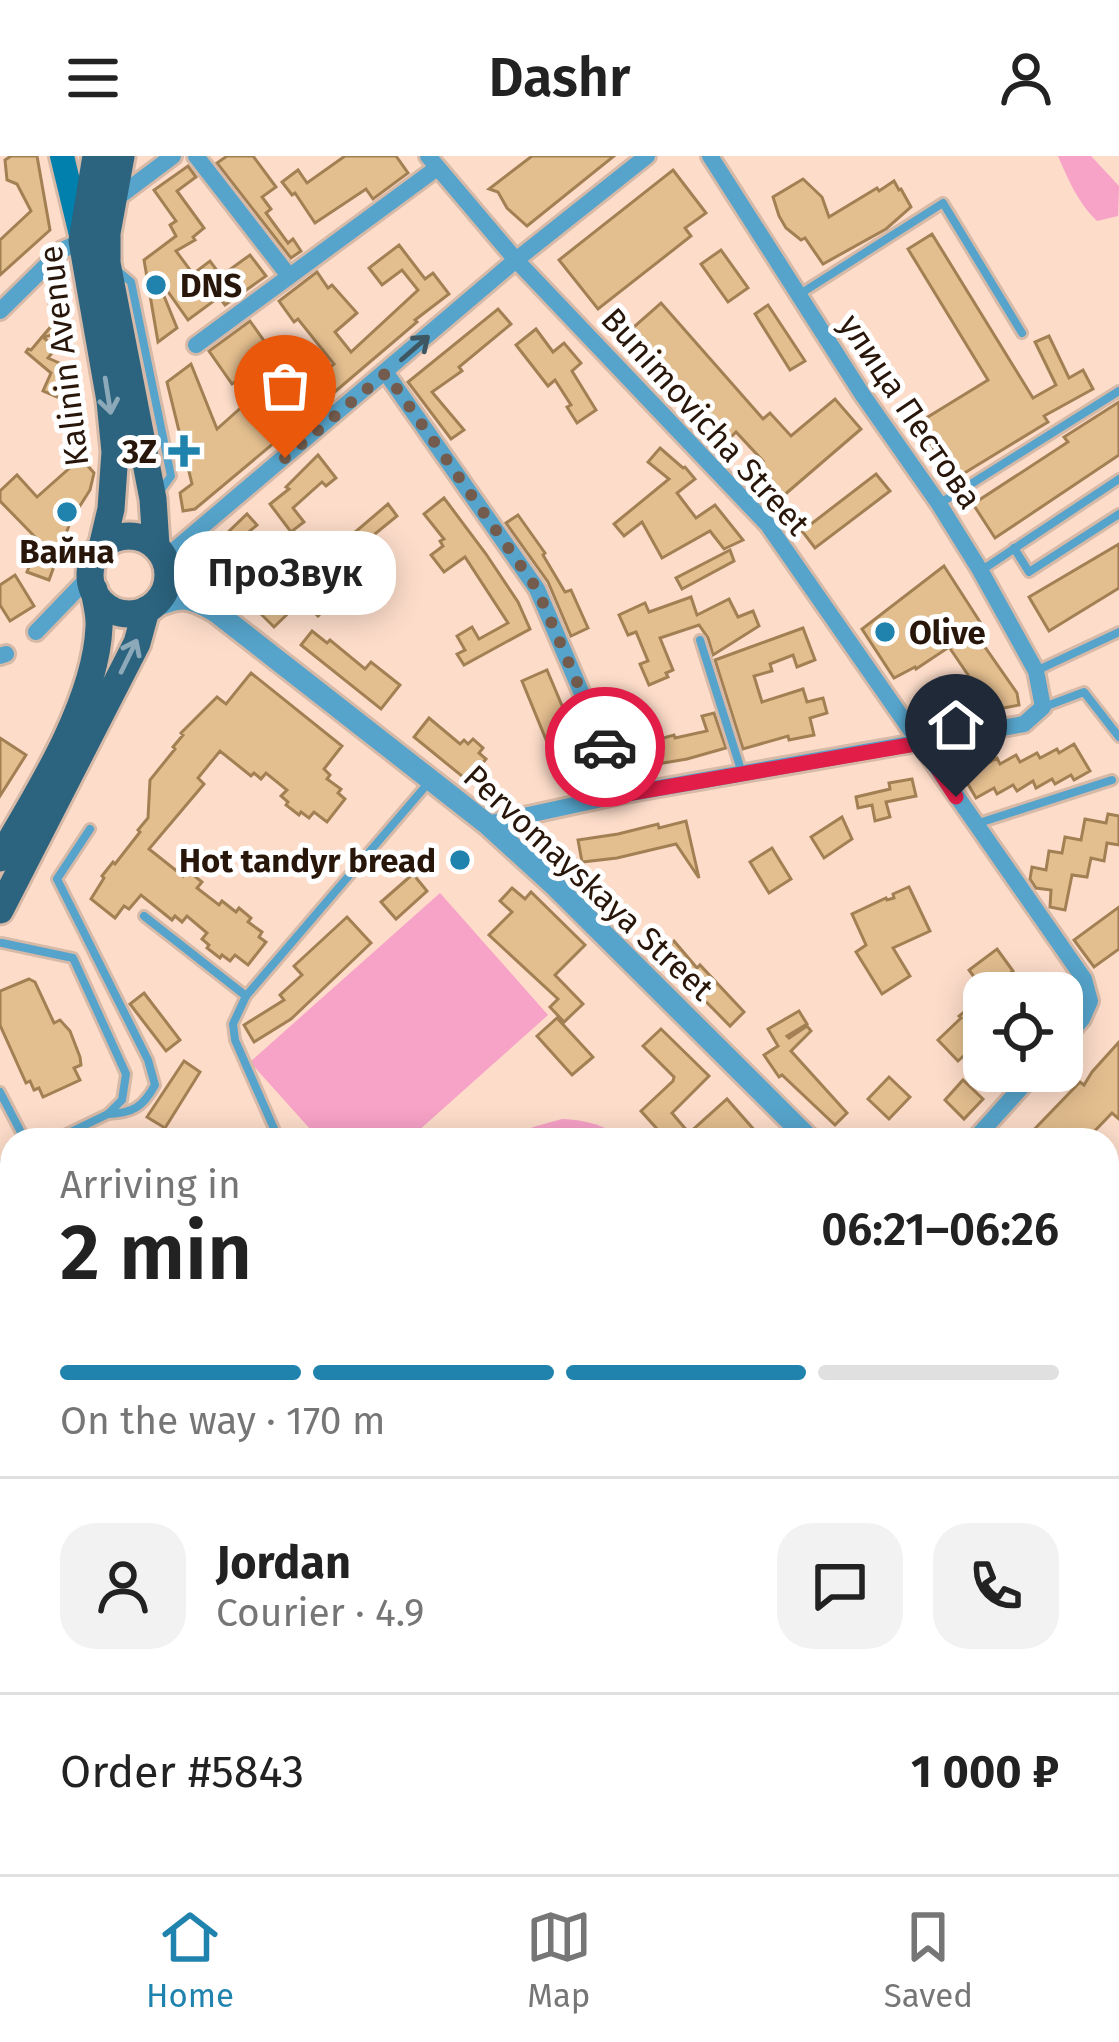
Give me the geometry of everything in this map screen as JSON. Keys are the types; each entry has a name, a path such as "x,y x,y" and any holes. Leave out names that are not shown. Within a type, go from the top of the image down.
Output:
{"main road":[{"path":"62,156 82,242"},
{"name":"Kalinin Avenue","path":"96,156 82,242 115,452 111,509 102,547"},
{"name":"Kalinin Avenue","path":"121,156 107,233 107,263 160,552"},
{"path":"0,857 73,724 93,670 100,624 92,583 93,560 114,538 128,535 143,538 160,552 169,573 158,601 131,614 103,603 92,583"},
{"path":"0,910 136,643 146,610"}],"street":[{"path":"112,201 173,156"},
{"path":"196,156 289,276"},
{"name":"улица Пестова","path":"710,156 980,570 1036,671 1042,707"},
{"path":"160,552 386,373 638,159"},
{"path":"196,345 433,162"},
{"name":"Bunimovicha Street","path":"433,162 516,260 767,525 1079,972"},
{"path":"0,311 62,250 82,242"},
{"path":"386,373 537,589 626,794"},
{"name":"Pervomayskaya Street","path":"160,552 185,578 195,599 487,824 798,1128"},
{"path":"36,632 92,583"},
{"path":"146,610 176,597 195,599"},
{"path":"487,824 626,794 1024,724 1042,707"},
{"name":"Bunimovicha Street","path":"1083,978 1090,1001 1083,1017"},
{"path":"985,1128 1017,1092"}],"lane":[{"path":"799,295 944,203 1022,333"},
{"path":"939,504 1119,391"},
{"path":"980,570 1119,479"},
{"path":"1014,548 1029,572 1119,514"},
{"path":"1036,671 1119,632"},
{"path":"700,640 743,774"},
{"path":"1042,707 1084,692 1119,737"},
{"path":"274,1128 233,1024 246,996 431,780"},
{"path":"974,824 1112,780"},
{"path":"90,829 57,879 148,1060 155,1085 145,1102 130,1113 108,1114"},
{"path":"144,916 246,996"},
{"path":"0,930 1,944 73,958 126,1074 122,1100 108,1114 79,1128"},
{"path":"0,1092 19,1128"}],"shaded area":[{"path":"1058,156 1091,156 1119,186 1118,216 1097,221 1079,199"},
{"path":"440,893 548,1015 421,1128 309,1128 250,1062"},
{"path":"562,1119 604,1128 531,1128"}],"building":[{"path":"37,156 50,230 0,275 0,240 31,211 17,184 7,180 5,160"},
{"path":"227,156 253,156 276,187 262,197 271,209 266,213 288,243 293,239 301,251 291,258 217,163"},
{"path":"345,156 396,156 408,173 373,199 366,189 315,223 282,182 298,170 307,183"},
{"path":"532,156 614,156 527,226 498,192 489,189"},
{"path":"188,166 196,177 177,191 204,228 176,251 193,274 210,261 221,276 250,255 266,276 225,305 219,297 188,320 166,289 162,291 177,328 158,342 144,260 176,236 170,225 176,221 154,190"},
{"path":"673,170 706,213 685,228 691,236 598,309 559,260"},
{"path":"803,179 822,197 829,217 894,181 911,207 886,229 823,264 805,238 801,240 786,228 773,197"},
{"path":"932,234 1033,398 1056,385 1035,342 1049,336 1069,378 1083,370 1093,389 1044,416 1048,422 953,480 918,423 988,380 908,249"},
{"path":"399,245 425,279 433,273 449,294 324,401 310,384 334,364 279,301 317,272 357,313 335,332 351,352 418,290 402,270 382,285 369,268"},
{"path":"721,250 748,288 728,302 701,264"},
{"path":"62,301 67,332 43,337 56,348 48,358 75,370 62,399 43,391 51,373 26,352 53,324 49,303"},
{"path":"661,303 763,419 770,413 791,436 835,399 861,429 783,496 757,465 763,461 736,432 731,437 716,419 711,423 628,332"},
{"path":"768,305 805,361 790,370 755,314"},
{"path":"498,309 511,324 459,367 462,371 432,392 464,430 451,439 408,382"},
{"path":"250,321 274,355 232,384 209,351"},
{"path":"536,329 553,352 564,343 581,363 572,371 596,410 577,423 555,380 548,386 516,345"},
{"path":"191,364 217,429 262,389 293,427 195,509 183,511 180,493 192,484 167,382"},
{"path":"1119,402 1119,455 995,538 973,504"},
{"path":"660,448 695,479 677,493 696,518 715,505 743,540 724,549 710,531 662,558 642,522 624,536 614,524 669,479 648,462"},
{"path":"318,455 336,478 326,486 322,482 293,508 304,522 291,532 270,504"},
{"path":"81,458 94,473 90,490 71,520 49,580 27,572 39,541 0,501 0,491 17,475 37,497"},
{"path":"876,474 890,491 815,548 802,531"},
{"path":"444,498 518,602 530,629 464,665 457,654 465,650 457,636 472,627 479,639 508,623 465,557 444,572 431,555 443,546 440,541 444,539 424,514"},
{"path":"388,504 397,516 360,546 363,549 352,559 340,545"},
{"path":"247,514 257,525 234,544 237,548 222,562 245,580 302,533 314,548 305,554 323,573 310,585 330,603 318,616 302,600 274,627 232,585 229,589 196,563"},
{"path":"518,515 565,592 571,590 588,628 571,636 548,582 506,523"},
{"path":"1119,544 1119,588 1049,631 1029,597"},
{"path":"730,550 734,561 682,589 676,578"},
{"path":"944,566 980,622 971,627 1017,693 1019,705 961,716 958,701 983,697 949,647 894,678 862,629"},
{"path":"15,575 34,606 10,621 0,605 0,585"},
{"path":"691,597 697,615 729,599 738,617 753,611 759,626 713,655 699,625 660,638 673,670 649,685 640,664 648,661 636,632 628,635 619,615 645,603 649,612"},
{"path":"803,628 815,660 797,667 793,655 770,664 772,671 754,676 762,702 803,689 807,702 823,698 827,713 810,718 814,735 789,740 788,736 743,749 715,660"},
{"path":"312,631 365,669 371,662 400,685 381,709 301,645"},
{"path":"547,670 582,753 556,764 522,681"},
{"path":"251,673 342,746 324,769 345,799 327,822 314,812 309,818 299,815 281,796 287,790 266,773 261,779 254,773 251,776 220,751 198,778 204,784 149,849 183,876 187,870 202,882 197,888 219,905 222,901 251,918 248,922 262,932 259,937 266,942 248,965 235,955 230,961 220,958 202,939 207,933 187,916 182,922 175,916 172,920 141,895 115,918 91,899 102,876 148,818 150,780 175,749 181,733 217,697 226,704"},
{"path":"714,713 726,748 628,769 620,750 707,731 702,716"},
{"path":"429,718 460,744 473,739 483,748 479,753 486,759 468,781 414,737"},
{"path":"0,738 26,755 0,796"},
{"path":"1074,744 1090,771 1074,780 1071,775 1055,784 1052,779 1036,788 1033,781 1017,791 1013,785 997,794 994,788 976,798 961,772 978,762 981,767 997,758 1000,764 1016,755 1020,762 1037,753 1040,758 1057,749 1059,753"},
{"path":"912,779 916,796 886,802 890,817 875,821 872,805 858,808 856,797"},
{"path":"1108,814 1119,816 1119,845 1107,843 1104,861 1091,858 1087,877 1072,875 1065,910 1050,907 1051,890 1036,888 1030,879 1032,867 1046,870 1049,851 1062,853 1065,837 1081,840 1085,819 1106,823"},
{"path":"842,817 852,839 824,858 811,837"},
{"path":"686,821 699,878 676,844 582,862 578,840"},
{"path":"772,848 791,879 769,893 750,862"},
{"path":"413,874 427,891 396,919 381,902"},
{"path":"909,887 930,931 893,948 910,976 882,994 856,952 866,945 852,914"},
{"path":"512,888 525,899 531,892 585,945 555,975 583,1004 564,1022 550,1007 558,999 489,935 512,912 500,901"},
{"path":"1119,907 1119,949 1094,967 1074,940"},
{"path":"347,917 371,943 291,1019 254,1042 244,1025 284,1000 280,995 302,975 294,966"},
{"path":"674,941 744,1012 730,1026 659,954"},
{"path":"997,949 1013,971 970,972"},
{"path":"29,979 35,982 54,1023 60,1020 70,1031 81,1065 74,1068 80,1080 43,1097 39,1088 34,1090 30,1081 26,1083 0,1025 0,991"},
{"path":"144,993 180,1040 166,1051 130,1004"},
{"path":"799,1011 807,1024 787,1036 807,1026 811,1031 791,1051 847,1113 835,1125 779,1077 764,1055 778,1046 768,1029"},
{"path":"963,1013 963,1056 958,1061 938,1040"},
{"path":"557,1018 593,1057 572,1075 537,1036"},
{"path":"661,1029 709,1076 672,1113 685,1128 656,1128 641,1111 674,1077 643,1046"},
{"path":"1119,1042 1119,1119 1112,1113 1098,1128 1036,1128 1070,1092 1083,1092"},
{"path":"184,1061 200,1072 165,1128 147,1117"},
{"path":"889,1077 910,1097 889,1119 868,1099"},
{"path":"963,1080 963,1092 976,1092 983,1099 964,1119 945,1100"},
{"path":"727,1099 752,1128 695,1128"}],"way so far":[{"path":"285,458 386,373 537,589 605,747"}],"place":[{"name":"DNS","path":"156,285"},
{"name":"3Z","path":"184,451"},
{"name":"ПроЗвук","path":"285,458"},
{"name":"Вайна","path":"67,512"},
{"name":"Olive","path":"885,632"},
{"name":"Hot tandyr bread","path":"460,860"}],"route":[{"path":"605,747 626,794 921,743 956,797"}]}
